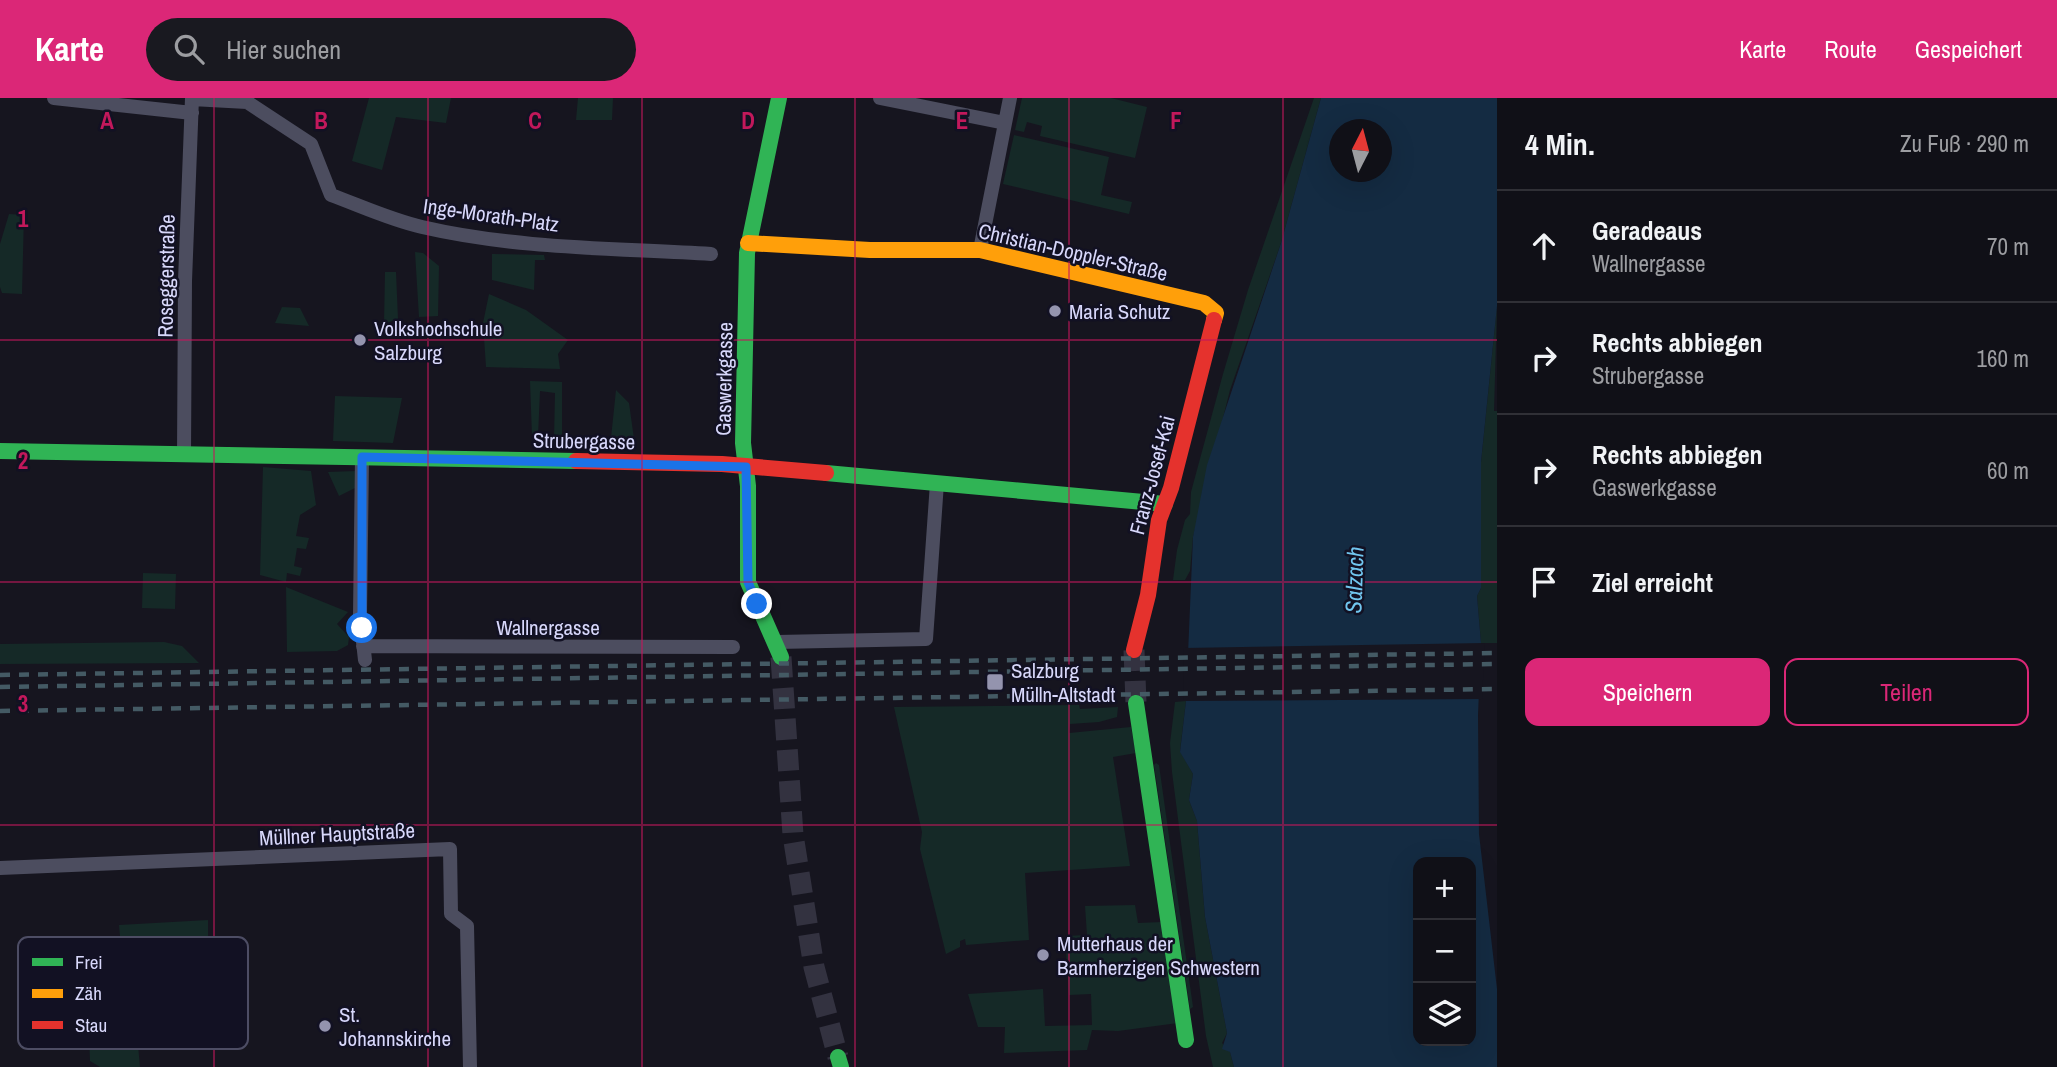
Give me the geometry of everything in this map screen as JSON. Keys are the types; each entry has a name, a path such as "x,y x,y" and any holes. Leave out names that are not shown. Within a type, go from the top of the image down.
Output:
{"street":[{"name":"Inge-Morath-Platz","path":"54,98 192,103 247,102 311,145 331,195 404,223 507,241 587,249 711,254"},
{"name":"Gaswerkgasse","path":"779,98 748,243 743,443 746,467 748,582 779,649"},
{"path":"880,98 1005,122"},
{"path":"980,250 1010,98"},
{"name":"Roseggerstraße","path":"184,454 192,103"},
{"name":"Christian-Doppler-Straße","path":"748,243 870,250 980,250 1204,303 1216,313"},
{"name":"Franz-Josef-Kai","path":"1134,650 1148,595 1165,503 1216,313"},
{"name":"Strubergasse","path":"0,451 746,467 1165,503"},
{"name":"Wallnergasse","path":"362,457 360,615 364,653 733,647"},
{"path":"779,649 926,639 937,483"},
{"path":"1136,703 1186,1040"},
{"name":"Müllner Hauptstraße","path":"0,868 450,849 451,914 467,926 470,1067"}],"green space":[{"path":"369,98 451,98 446,123 396,117 382,170 352,161"},
{"path":"578,98 613,98 612,120 576,120"},
{"path":"1022,98 1111,98 1147,107 1135,158 1040,136 1042,126 1027,122 1024,132 1015,130"},
{"path":"1314,98 1321,98 1281,243 1230,390 1193,537 1190,571 1185,580 1173,580 1177,550 1185,520 1190,514 1191,492 1223,374 1248,290"},
{"path":"1014,135 1109,157 1101,195 1132,202 1129,214 1003,184"},
{"path":"9,214 24,215 22,294 2,293 0,287 0,244"},
{"path":"415,252 423,253 439,266 438,316 419,317"},
{"path":"492,254 544,255 545,260 535,260 534,290 492,280"},
{"path":"385,272 396,272 398,319 384,324"},
{"path":"489,294 526,310 568,340 558,354 560,369 486,367 483,323"},
{"path":"1497,306 1494,411 1497,411 1497,643 1481,643 1477,596 1481,588 1481,462"},
{"path":"282,307 300,308 309,326 275,323"},
{"path":"530,381 562,382 562,440 554,439 555,393 540,391 538,437 532,437"},
{"path":"616,390 629,403 634,439 611,438"},
{"path":"335,396 402,398 393,443 333,441"},
{"path":"263,467 311,471 316,505 300,515 296,536 309,538 306,549 297,548 294,566 302,568 300,576 287,573 286,582 260,575"},
{"path":"356,471 355,488 339,496 328,472"},
{"path":"143,573 176,574 175,609 142,608"},
{"path":"286,587 348,612 337,624 349,637 348,645 337,651 287,652"},
{"path":"164,642 182,646 199,663 0,664 0,644"},
{"path":"1186,701 1180,751 1193,774 1189,800 1197,821 1205,917 1227,1033 1222,1043 1230,1052 1234,1067 1213,1067 1206,1036 1170,743 1175,702"},
{"path":"1079,705 1080,709 1118,707 1117,717 1099,722 1070,724 1069,733 1131,727 1136,753 1113,757 1130,866 1025,873 1029,940 966,945 965,939 960,941 960,947 946,954 920,849 922,832 894,707"},
{"path":"1154,765 1159,765 1193,1007 1190,1009"},
{"path":"1135,905 1138,923 1162,922 1178,1023 1118,1031 1092,1030 1087,1050 1004,1053 1005,1027 978,1027 968,994 1043,989 1045,1026 1092,1025 1091,994 1069,995 1065,936 1087,935 1085,906"},
{"path":"208,920 208,937 120,936 119,925"},
{"path":"90,1049 138,1049 140,1067 100,1067 90,1061"}],"water":[{"name":"Salzach","path":"1321,98 1497,98 1497,306 1481,462 1481,588 1477,596 1481,643 1478,715 1479,834 1497,989 1497,1067 1234,1067 1230,1052 1222,1049 1227,1033 1205,917 1197,821 1189,800 1193,774 1180,752 1186,701 1193,537 1207,465 1281,243"}],"pier":[{"path":"1485,643 1482,699 1183,701 1184,648"}],"tunnel":[{"path":"1134,650 1136,703"},
{"path":"781,657 793,835 814,967 838,1057"}],"railway":[{"path":"0,675 1497,653"},
{"path":"0,687 1497,664"},
{"path":"0,711 1497,689"}],"traffic: fast":[{"path":"779,98 747,253 743,443 748,486 748,582 781,657"},
{"path":"0,451 576,461"},
{"path":"826,473 1165,504"},
{"path":"1136,703 1186,1040"},
{"path":"838,1057 841,1067"}],"traffic: slow":[{"path":"748,243 870,250 980,250 1204,303 1216,313 1214,320"}],"traffic: jam":[{"path":"1134,650 1148,595 1159,520 1171,488 1214,320"},
{"path":"576,461 722,464 826,473"}],"place":[{"name":"Maria Schutz","path":"1055,311"},
{"name":"Volkshochschule Salzburg","path":"360,340"},
{"name":"Salzburg Mülln-Altstadt","path":"995,682"},
{"name":"Mutterhaus der Barmherzigen Schwestern","path":"1043,955"},
{"name":"St. Johannskirche","path":"325,1026"}],"route":[{"path":"362,628 362,457 722,464 746,467 748,582 757,604"}]}
